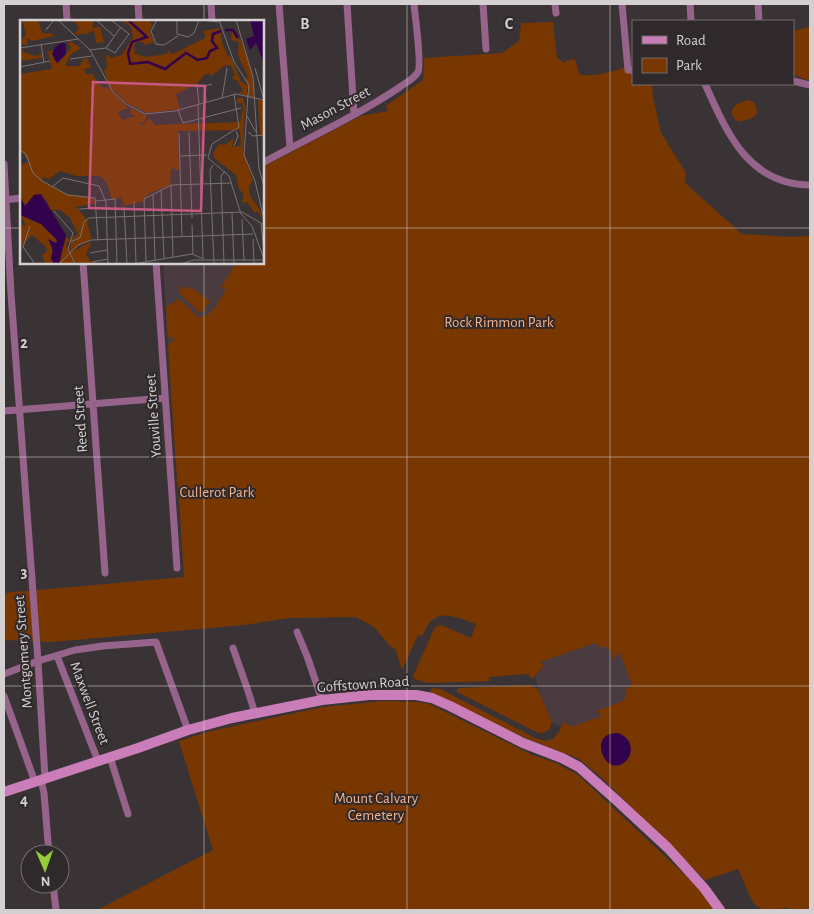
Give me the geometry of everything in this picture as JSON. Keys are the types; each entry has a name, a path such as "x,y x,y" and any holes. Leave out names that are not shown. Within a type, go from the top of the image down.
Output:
{"main road":[{"name":"Goffstown Road","path":"4,792 188,730 255,713 322,700 376,695 410,694 424,696 450,706 523,742 562,758 587,773 668,848 704,888 720,910"}],"street":[{"path":"66,4 67,20"},
{"path":"138,4 139,20"},
{"path":"211,4 212,20"},
{"path":"279,4 290,148"},
{"path":"347,4 354,114"},
{"name":"Mason Street","path":"264,162 387,96 414,77 418,72 419,60 414,4"},
{"path":"483,4 486,49"},
{"path":"555,4 556,13"},
{"path":"622,4 631,70"},
{"path":"690,4 692,20"},
{"path":"758,4 759,20"},
{"path":"794,81 810,85"},
{"path":"706,85 720,116 737,146 750,162 761,171 780,181 810,185"},
{"name":"Montgomery Street","path":"4,164 11,294 38,661 40,780"},
{"path":"5,200 20,198"},
{"name":"Reed Street","path":"82,264 105,573"},
{"name":"Youville Street","path":"156,264 177,568"},
{"path":"4,411 165,398"},
{"path":"297,632 322,700"},
{"path":"4,674 38,661 82,648 156,642 188,730"},
{"path":"233,648 255,713"},
{"name":"Maxwell Street","path":"56,656 98,761"},
{"path":"4,696 44,793 48,844"},
{"path":"110,757 128,814"},
{"path":"54,894 56,910"}],"shaded area":[{"path":"163,264 252,264 232,327 175,338 168,346"},
{"path":"595,643 634,645 631,704 623,701 596,711 602,716 571,727 565,722 560,726 552,723 535,677 544,666 539,662"},
{"path":"618,733 627,739 631,752 626,761 619,765 613,765 607,762 603,756 601,743 610,734"}],"green space":[{"name":"Rock Rimmon Park","path":"553,22 557,58 565,63 565,61 575,59 579,74 598,74 632,65 632,85 652,85 661,133 685,171 686,179 684,182 742,234 791,237 810,236 810,910 790,910 788,908 763,910 753,903 738,869 705,880 601,777 579,759 528,739 430,691 433,688 440,689 535,738 546,741 553,739 565,722 571,727 602,716 596,711 625,699 625,691 632,684 619,651 614,660 607,647 600,647 595,643 540,662 544,666 532,679 528,674 488,677 490,681 428,683 414,679 413,676 435,627 441,625 471,638 476,624 457,617 444,615 433,620 422,636 418,635 402,670 396,650 390,646 374,627 356,617 289,618 244,625 53,642 4,640 4,593 184,577 168,346 175,338 168,337 166,307 179,299 198,317 208,314 215,308 226,290 221,287 235,264 264,264 264,166 361,116 388,111 386,106 423,80 424,58 502,53 519,41 521,23"},
{"path":"810,27 810,79 806,80 794,74 794,31"},
{"path":"748,100 754,102 757,109 755,116 743,121 736,120 732,114 734,107"},
{"path":"179,285 186,290 189,286 210,301 202,313 180,294"},
{"path":"530,685 538,689 552,723 549,730 542,733 536,732 457,692 457,689 460,688"},
{"name":"Mount Calvary Cemetery","path":"384,701 429,704 532,755 556,763 578,775 699,888 714,910 97,910 213,850 179,741 211,731 323,707"}],"park label":[{"name":"Cullerot Park","path":"217,492"}]}
